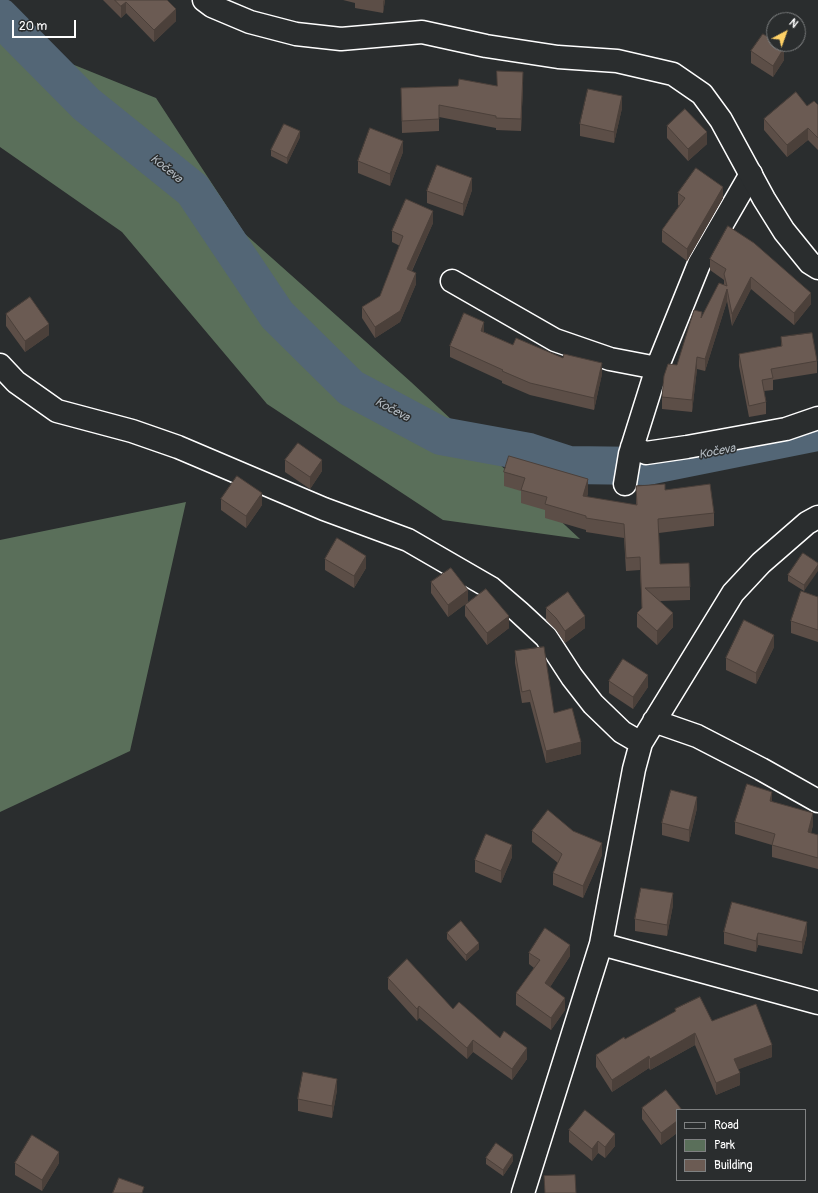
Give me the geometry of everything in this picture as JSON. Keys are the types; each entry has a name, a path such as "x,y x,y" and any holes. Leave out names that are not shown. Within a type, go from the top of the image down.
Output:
{"street":[{"path":"204,0 212,6 250,22 296,34 341,39 422,32 486,46 558,57 617,62 673,74 702,94 721,120 784,230 810,263 818,268"},
{"path":"625,482 631,450 657,368 699,264 751,174"},
{"path":"452,281 555,340 610,359 657,368"},
{"path":"0,365 16,382 56,411 132,430 178,447 324,509 408,540 491,588 546,637 572,677 593,704 622,732 641,743"},
{"path":"631,450 646,453 687,447 786,429 818,418"},
{"path":"522,1193 601,944 634,769 641,743 733,593 761,563 807,522 818,517"},
{"path":"654,721 697,736 761,769 818,801"},
{"path":"601,944 818,1003"}],"green space":[{"path":"0,35 156,98 245,234 411,382 580,539 443,520 267,404 122,232 0,147"},
{"path":"186,502 130,751 0,812 0,540"}],"building":[{"path":"115,0 167,0 176,9 154,30 126,2 121,6"},
{"path":"763,34 766,36 766,52 782,52 773,66 751,51"},
{"path":"497,71 523,72 521,119 496,118 496,116 439,105 439,119 402,121 401,88 458,86 459,79 497,86"},
{"path":"588,89 622,96 614,132 580,124"},
{"path":"796,92 807,106 814,101 818,105 818,138 808,128 787,145 764,119"},
{"path":"685,109 707,132 688,149 667,126"},
{"path":"284,124 300,131 287,158 271,150"},
{"path":"370,128 403,141 390,174 358,161"},
{"path":"437,165 472,178 463,204 427,191"},
{"path":"696,168 723,187 687,249 662,230 685,198 678,193"},
{"path":"406,199 433,211 407,269 416,273 400,311 375,327 362,307 380,296 403,236 392,231"},
{"path":"728,226 754,243 811,293 794,313 751,277 732,314 727,289 705,359 697,357 692,400 662,397 664,376 668,364 677,365 694,310 702,312 701,318 719,283 727,286 724,274 726,269 710,259"},
{"path":"30,297 49,324 25,341 6,314"},
{"path":"464,313 484,322 481,331 513,345 516,338 563,358 564,354 602,363 594,398 530,383 450,346"},
{"path":"812,333 817,361 771,369 773,378 762,380 766,402 749,406 739,354 782,346 781,337"},
{"path":"298,443 322,460 310,477 285,460"},
{"path":"509,456 588,479 583,496 637,505 636,486 665,484 665,490 710,484 714,513 658,519 660,564 689,563 690,587 645,588 673,613 657,631 637,613 642,608 640,557 626,558 624,524 586,518 586,516 545,504 547,497 521,490 525,478 504,472"},
{"path":"237,476 262,493 246,516 221,499"},
{"path":"337,538 366,556 354,576 325,559"},
{"path":"803,553 818,563 804,585 788,575"},
{"path":"451,568 468,590 448,605 431,582"},
{"path":"486,589 509,616 487,633 465,605"},
{"path":"801,591 818,597 818,630 791,621"},
{"path":"568,592 585,616 565,631 556,618 546,608"},
{"path":"744,620 774,635 756,673 726,658"},
{"path":"544,647 554,713 572,708 581,742 546,751 530,690 522,692 515,651"},
{"path":"623,659 648,675 633,697 609,681"},
{"path":"747,784 772,792 770,801 813,813 808,832 818,835 818,858 772,845 775,834 735,822"},
{"path":"671,790 697,797 689,830 662,823"},
{"path":"548,810 573,831 602,843 583,886 553,873 562,854 532,831"},
{"path":"486,834 512,845 501,871 475,860"},
{"path":"641,888 673,893 667,925 635,919"},
{"path":"732,902 807,922 802,942 758,933 756,941 724,932"},
{"path":"461,921 479,943 466,955 447,933"},
{"path":"545,928 570,945 545,983 565,998 551,1018 516,993 540,960 529,953"},
{"path":"407,959 453,1009 459,1002 500,1038 504,1031 527,1048 512,1069 473,1040 467,1048 419,1006 417,1009 388,978"},
{"path":"700,997 712,1021 756,1004 772,1045 734,1059 740,1073 716,1083 695,1033 650,1059 649,1056 612,1080 596,1055 624,1037 625,1039 676,1011 675,1009"},
{"path":"303,1072 337,1079 332,1106 298,1099"},
{"path":"666,1090 681,1109 676,1109 676,1122 661,1133 642,1108"},
{"path":"585,1110 615,1134 605,1147 598,1141 592,1149 569,1130"},
{"path":"32,1135 59,1152 42,1180 15,1163"},
{"path":"496,1143 513,1155 503,1170 486,1158"},
{"path":"575,1175 576,1193 545,1193 544,1176"},
{"path":"119,1178 144,1187 142,1193 113,1193"}],"waterway":[{"name":"Kočeva","path":"0,17 86,104 193,190 277,315 351,388 441,436 529,452 569,465 647,466 818,432"}]}
